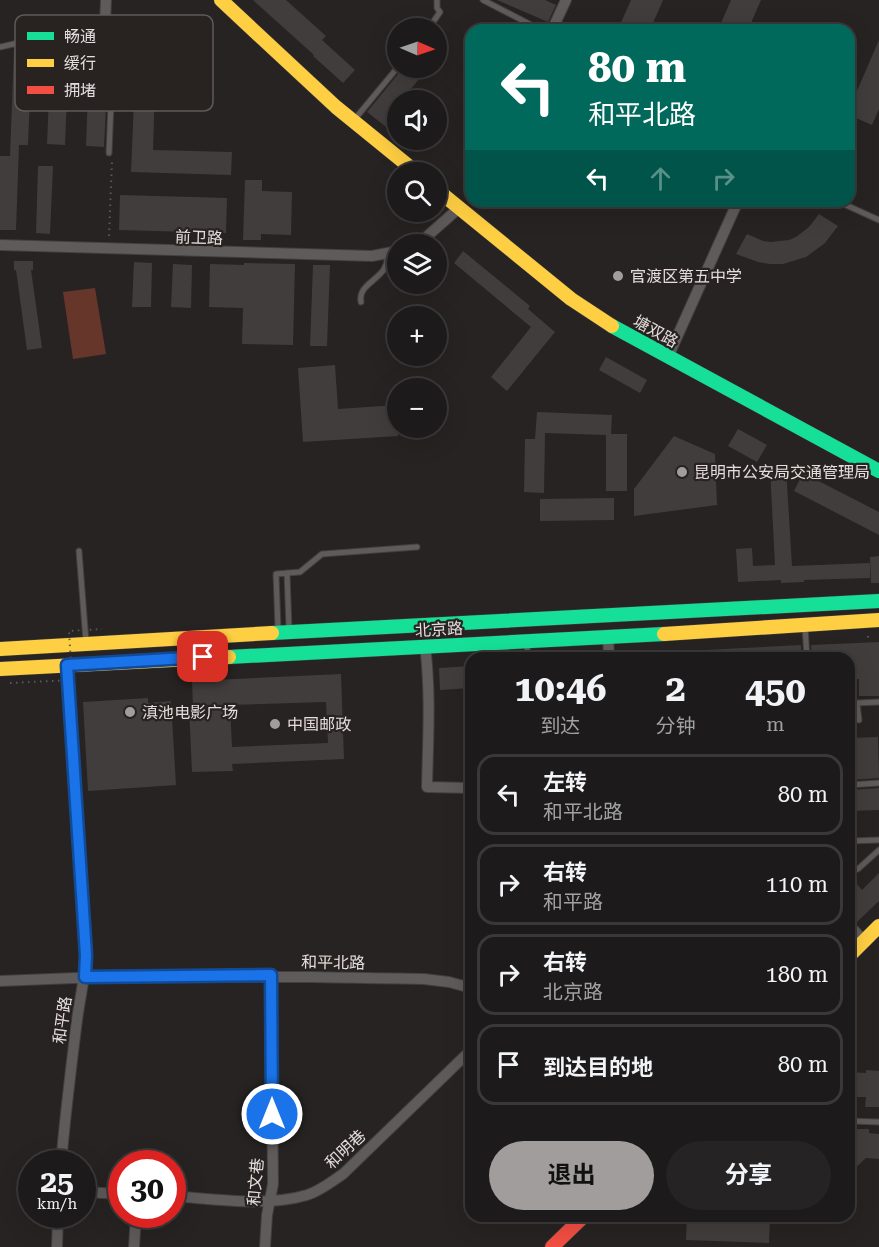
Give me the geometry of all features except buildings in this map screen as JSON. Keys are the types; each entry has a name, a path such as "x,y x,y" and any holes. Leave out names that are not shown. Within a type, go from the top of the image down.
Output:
{"main road":[{"path":"221,0 336,107 403,162"},
{"name":"塘双路","path":"447,198 571,299 611,325 879,471"},
{"name":"北京路","path":"0,649 284,631 879,601"},
{"name":"北京路","path":"0,669 805,626 879,620"},
{"path":"855,950 879,927"},
{"path":"552,1247 578,1222"}],"street":[{"path":"105,15 106,0"},
{"path":"555,24 566,0"},
{"path":"668,357 735,207"},
{"path":"430,234 459,208"},
{"name":"前卫路","path":"0,245 372,256 387,253"},
{"path":"608,636 609,652"},
{"path":"425,646 428,666 427,787 465,788"},
{"name":"和平路","path":"62,1150 68,1086 80,993 85,977 86,955 67,665"},
{"path":"855,931 864,941"},
{"name":"和平北路","path":"0,981 85,977 271,975 424,979 465,986"},
{"name":"和文巷","path":"264,1247 273,1184 271,975"},
{"name":"和明巷","path":"186,1197 270,1201 308,1195 325,1187 343,1174 465,1056"},
{"path":"57,1247 58,1228"},
{"path":"134,1247 135,1228"}],"lane":[{"path":"436,0 440,12 436,18"},
{"path":"483,0 529,24"},
{"path":"0,47 15,44"},
{"path":"353,122 389,78"},
{"path":"109,153 111,111"},
{"path":"850,207 879,220"},
{"path":"361,302 362,291 384,271 387,262"},
{"path":"284,631 276,574 300,572 322,554 417,547"},
{"path":"79,551 86,643"},
{"path":"284,631 287,573"},
{"path":"805,626 807,652"},
{"path":"526,641 527,652"},
{"path":"859,720 857,703 879,702"},
{"path":"855,785 879,783"},
{"path":"855,841 879,840"},
{"path":"858,869 879,849"},
{"path":"855,1121 879,1122"}],"path":[{"path":"108,249 112,153 109,153"},
{"path":"10,683 72,680 69,631 102,629"}],"shaded area":[{"path":"95,288 106,354 73,359 63,292"}],"traffic: fast":[{"path":"612,326 879,471"},
{"path":"272,633 879,601"},
{"path":"229,657 664,634"}],"traffic: slow":[{"path":"221,0 336,107 404,162"},
{"path":"447,198 571,299 612,326"},
{"path":"664,634 879,620"},
{"path":"0,649 272,633"},
{"path":"0,669 229,657"},
{"path":"855,950 879,926"}],"traffic: jam":[{"path":"552,1247 578,1222"}],"place":[{"name":"官渡区第五中学","path":"618,276"},
{"name":"昆明市公安局交通管理局","path":"682,472"},
{"name":"滇池电影广场","path":"130,712"},
{"name":"中国邮政","path":"275,724"}],"route":[{"path":"203,657 67,665 86,955 85,977 271,975 272,1114"}]}
